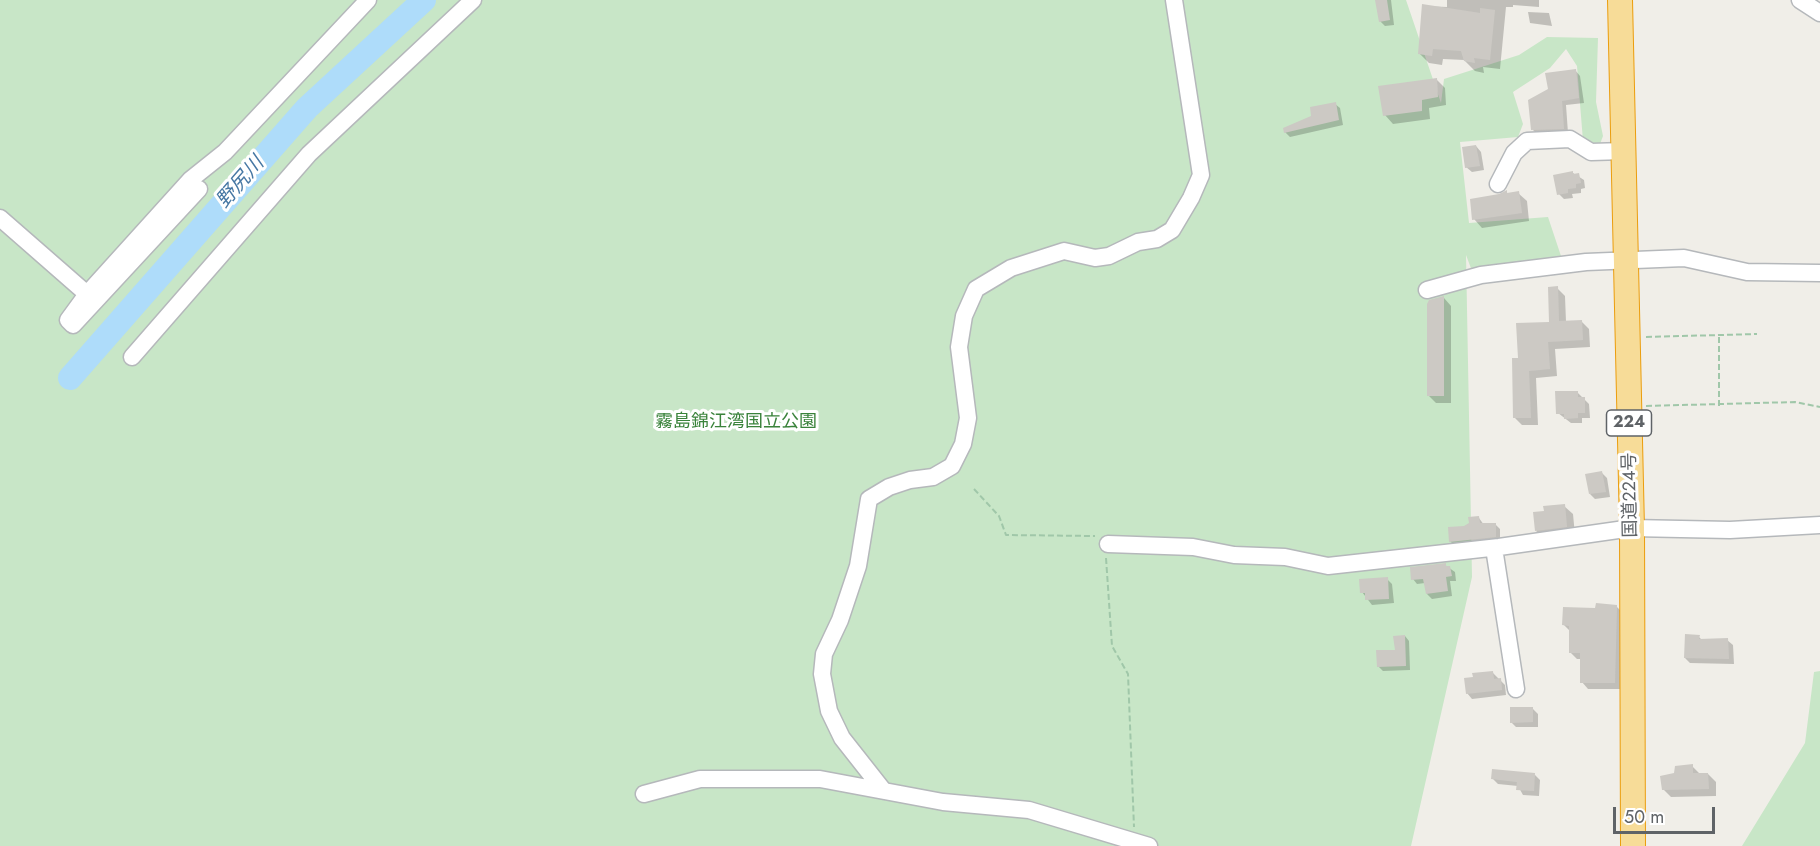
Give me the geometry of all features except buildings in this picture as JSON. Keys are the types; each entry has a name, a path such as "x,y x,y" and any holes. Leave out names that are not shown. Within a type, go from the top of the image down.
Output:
{"highway":[{"name":"国道224号","path":"1620,0 1632,528 1633,846"}],"lane":[{"path":"200,189 73,324 68,320 87,294 190,180 225,152 368,0"},
{"path":"132,357 309,154 473,0"},
{"path":"883,790 842,738 829,711 822,674 824,654 840,620 858,566 869,499 889,487 910,480 933,477 951,466 963,444 968,418 959,347 964,316 976,289 1011,268 1064,251 1095,258 1109,256 1138,242 1157,238 1172,230 1201,175 1174,0"},
{"path":"1800,0 1820,13"},
{"path":"1498,184 1514,153 1527,141 1570,139 1591,152 1624,151"},
{"path":"0,218 87,294"},
{"path":"1427,290 1481,275 1586,262 1684,258 1747,272 1820,273"},
{"path":"1108,544 1193,547 1234,555 1285,557 1328,566 1494,548 1632,528 1730,530 1820,525"},
{"path":"1494,548 1516,689"},
{"path":"644,794 700,779 820,779 943,802 1029,810 1142,844"}],"path":[{"path":"1628,337 1757,334"},
{"path":"1719,335 1719,406"},
{"path":"1629,405 1719,406 1796,402 1820,407"},
{"path":"974,489 999,516 1006,535 1097,536 1108,544 1109,622 1112,646 1128,674 1142,844"}],"green space":[{"name":"霧島錦江湾国立公園","path":"0,0 1406,0 1441,103 1444,79 1519,55 1547,37 1598,38 1596,102 1603,136 1600,144 1583,141 1577,66 1566,49 1550,68 1513,92 1523,124 1518,137 1460,142 1469,223 1548,217 1562,259 1472,271 1466,255 1472,577 1411,846 0,846"},
{"path":"1820,671 1820,846 1742,846 1805,743 1814,672"}],"waterway":[{"name":"野尻川","path":"70,378 307,108 424,0"}]}
